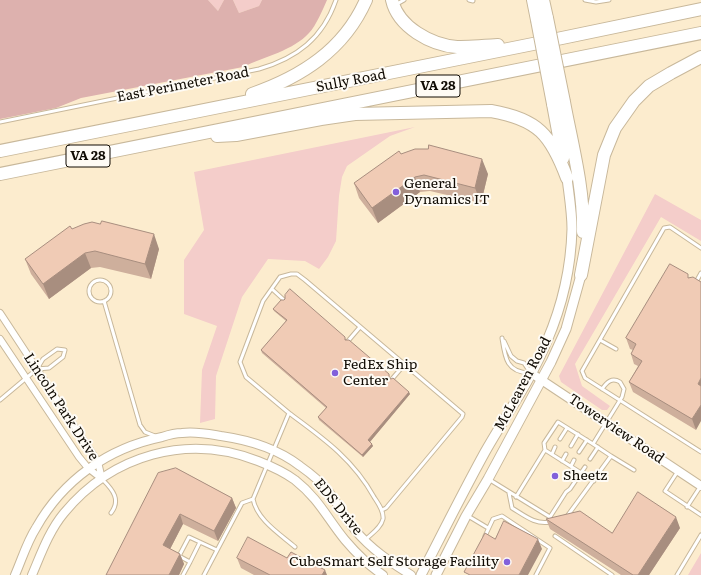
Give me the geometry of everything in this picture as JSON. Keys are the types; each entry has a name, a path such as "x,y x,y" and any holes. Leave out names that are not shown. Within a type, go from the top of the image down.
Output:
{"highway":[{"path":"212,108 276,85 317,62 338,43 359,16 366,0"},
{"path":"533,0 542,19"},
{"path":"543,0 542,19 558,103 567,178"},
{"path":"397,2 404,23 420,35 436,42 456,47 533,44"},
{"name":"Sully Road","path":"0,151 701,9"},
{"name":"Sully Road","path":"0,174 701,33"},
{"path":"581,276 604,155 615,128 634,101 650,86 671,72 701,57"},
{"path":"558,103 580,185 584,214 581,276"},
{"path":"176,138 236,136 321,119 355,114 491,111 509,114 524,119 541,131 560,158 567,178"}],"main road":[{"name":"McLearen Road","path":"421,575 485,452 531,373 547,342 567,273 570,254 572,227 567,178"},
{"name":"McLearen Road","path":"436,575 466,516 488,479 556,352 566,329 581,276"}],"street":[{"name":"Lincoln Park Drive","path":"0,313 98,462 102,479"},
{"name":"Lincoln Park Drive","path":"0,339 79,457 88,468 102,479"},
{"name":"Towerview Road","path":"531,373 701,486"},
{"name":"EDS Drive","path":"15,575 30,540 45,513 63,491 88,468 133,444 183,432 208,434 248,442 286,456 322,485 350,524 364,540 386,559 411,575"},
{"name":"EDS Drive","path":"32,575 43,548 63,514 77,499 102,479 137,460 160,453 198,448 235,453 267,464 294,480 314,497 346,541 358,554 383,575"}],"lane":[{"name":"East Perimeter Road","path":"0,122 272,66 296,54 314,40 325,24 336,0"},
{"path":"469,0 473,1"},
{"path":"585,0 596,2 609,0"},
{"path":"701,248 670,227 664,228 582,371 585,378 701,452"},
{"path":"364,540 381,524 383,516 382,510 362,477 351,464 246,377 240,362 263,301 280,277 296,274 463,414 386,508 382,510"},
{"path":"694,286 701,274"},
{"path":"103,280 110,285 110,297 104,301 99,302 94,300 89,294 90,286 95,281 103,280"},
{"path":"272,289 284,300"},
{"path":"104,301 142,430 158,438"},
{"path":"348,341 360,327"},
{"path":"502,338 511,356 524,364 531,373 521,372 510,365 506,358 502,338"},
{"path":"600,340 616,349"},
{"path":"0,400 37,369 44,359 58,349 65,350 63,357 49,368 37,369"},
{"path":"392,379 404,365"},
{"path":"593,444 620,400 624,389 622,384 613,380 608,381 602,389"},
{"path":"289,413 253,499 254,505 267,523 295,547"},
{"path":"594,481 546,450 544,443 558,422 634,470"},
{"path":"560,439 567,428"},
{"path":"571,446 578,434"},
{"path":"579,452 587,440"},
{"path":"552,454 556,447"},
{"path":"590,459 598,447"},
{"path":"516,497 546,450"},
{"path":"562,461 566,454"},
{"path":"562,518 570,514 611,456"},
{"path":"571,466 574,460"},
{"path":"550,517 584,467"},
{"path":"678,470 664,491 701,515"},
{"path":"102,479 110,488 116,499 116,506 110,513"},
{"path":"488,479 550,517 552,522"},
{"path":"687,506 701,486"},
{"path":"509,493 512,508 536,522 543,524 557,520"},
{"path":"204,575 242,503 253,499"},
{"path":"466,516 488,528"},
{"path":"482,542 493,519 504,517 550,548 536,575"},
{"path":"677,575 701,534"},
{"path":"555,536 612,575"},
{"path":"190,562 178,556 189,537 217,550"},
{"path":"183,575 200,542"}],"shaded area":[{"path":"0,0 208,0 218,11 224,0 233,0 239,13 259,6 262,0 327,0 314,26 303,39 287,49 243,67 81,98 56,108 0,119"},
{"path":"208,0 224,0 218,11"},
{"path":"233,0 262,0 259,6 239,13"},
{"path":"415,127 390,136 347,166 342,177 339,196 336,241 328,257 319,269 305,261 268,259 242,297 216,376 215,419 200,423 202,370 217,326 184,314 184,260 204,230 194,172"},
{"path":"655,194 701,220 701,241 661,217 575,364 582,386 610,406 607,410 602,410 561,382 559,376"},
{"path":"701,553 701,575 688,575"}],"building":[{"path":"429,145 482,159 475,188 424,175 415,177 372,208 354,183 399,151 401,154 415,149 428,149"},
{"path":"102,221 154,234 145,264 95,251 85,253 43,284 25,259 70,226 72,229 92,222 100,224"},
{"path":"670,264 688,274 688,278 693,277 701,282 701,378 698,384 701,386 701,405 692,419 629,382 642,361 631,354 636,344 626,338"},
{"name":"FedEx Ship Center","path":"290,289 345,337 345,340 349,340 389,374 389,378 393,378 409,392 368,440 372,444 362,455 318,417 327,407 261,350 287,320 273,309 281,300 285,299 285,295"},
{"path":"176,468 232,498 214,531 180,514 163,545 180,554 169,575 106,575 158,473"},
{"path":"638,492 676,517 638,575 633,575 546,519 580,511 612,533"},
{"name":"CubeSmart Self Storage Facility","path":"504,521 538,539 519,575 470,575 464,572 485,533 495,539"},
{"path":"248,537 287,558 291,552 325,570 322,575 270,575 237,558"}],"place":[{"name":"General Dynamics IT","path":"396,192"},
{"name":"FedEx Ship Center","path":"335,373"},
{"name":"Sheetz","path":"555,476"},
{"name":"CubeSmart Self Storage Facility","path":"507,562"}]}
